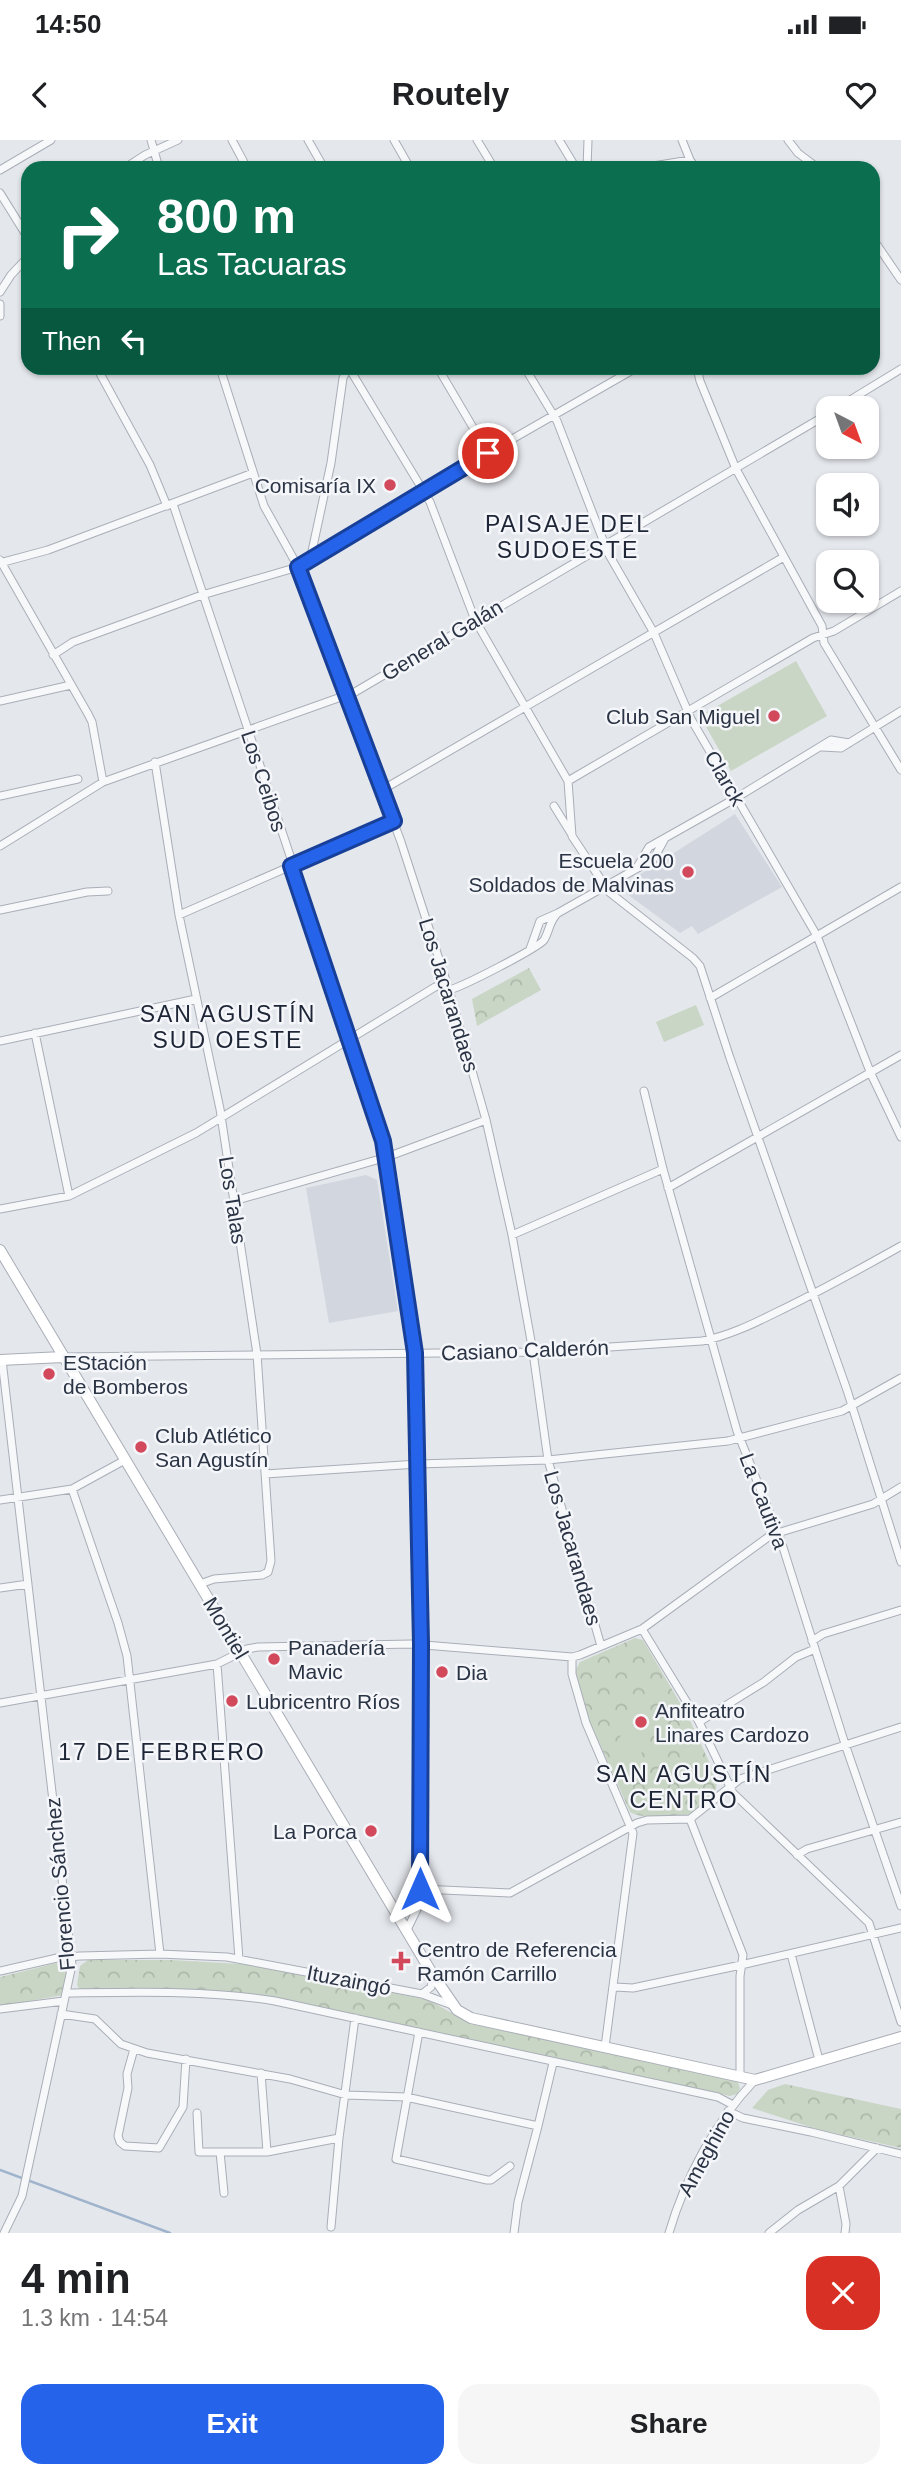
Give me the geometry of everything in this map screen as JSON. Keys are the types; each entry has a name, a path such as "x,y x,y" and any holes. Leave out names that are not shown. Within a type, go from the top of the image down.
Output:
{"street":[{"path":"0,170 51,140"},
{"path":"151,140 157,161"},
{"path":"137,161 178,140"},
{"path":"232,140 243,161"},
{"path":"308,140 320,161"},
{"path":"394,140 406,161"},
{"path":"477,140 490,161"},
{"path":"559,140 572,161"},
{"path":"587,161 588,140"},
{"path":"682,140 690,160 684,161"},
{"path":"788,140 809,161"},
{"path":"0,193 21,222"},
{"path":"880,249 901,280"},
{"path":"0,292 21,264"},
{"path":"0,304 0,316"},
{"path":"857,396 901,369"},
{"name":"Los Ceibos","path":"101,375 170,505 350,1038 387,1157 415,1353 418,1464 421,1644 420,1889 418,1905 407,1930"},
{"name":"Los Jacarandaes","path":"222,375 267,514 298,567 394,821 448,987 486,1120 512,1235 533,1352 548,1460 601,1646"},
{"path":"312,560 345,375"},
{"path":"353,375 425,492 475,620 568,781 572,836"},
{"path":"442,375 488,453"},
{"name":"Clarck","path":"530,375 554,416 605,544 654,633 688,712 817,936 871,1074 901,1137"},
{"path":"53,655 73,642 202,595 298,567 624,375"},
{"path":"698,375 736,470 782,558 820,621 824,643 901,770"},
{"name":"General Galán","path":"0,846 103,782 346,695 816,421"},
{"path":"103,782 92,722 1,562 48,550 253,473"},
{"path":"382,790 782,558"},
{"path":"568,781 901,591"},
{"path":"0,701 71,685"},
{"path":"0,1209 69,1196 220,1119 435,988 468,984 542,942 558,914 653,860 664,840 822,747 837,749 901,711"},
{"name":"Los Talas","path":"155,762 179,915 220,1119 257,1354 271,1561 268,1572 255,1576 214,1579 200,1584"},
{"path":"0,796 78,779"},
{"path":"554,806 604,887 697,961 814,1294 901,1562"},
{"path":"179,915 394,821"},
{"path":"710,998 901,887"},
{"path":"0,911 88,892 108,891"},
{"path":"0,1041 196,999"},
{"path":"35,1032 69,1196"},
{"path":"668,1188 901,1055"},
{"name":"La Cautiva","path":"644,1091 709,1340 740,1439 777,1532 845,1744 901,1906"},
{"path":"234,1201 387,1157 486,1120"},
{"path":"512,1235 663,1169"},
{"name":"Casiano Calderón","path":"1,1360 257,1354 533,1352 709,1340 742,1328 814,1294 901,1246"},
{"name":"Montiel","path":"0,1250 453,2006"},
{"name":"Florencio Sánchez","path":"1,1360 71,1957 66,1997 30,2165 22,2196 4,2233"},
{"path":"265,1474 418,1464 548,1460 740,1439 852,1407 901,1378"},
{"path":"0,1500 72,1489 125,1460"},
{"path":"0,1703 217,1664 258,1647 421,1644 572,1657 642,1629 777,1532 873,1504 901,1487"},
{"path":"72,1489 127,1656 160,1954"},
{"path":"0,1588 28,1584"},
{"path":"699,1722 764,1682 813,1645 823,1634 901,1610"},
{"path":"642,1629 699,1722 728,1786 869,1923 901,2022"},
{"path":"572,1657 572,1674 586,1723 631,1826 632,1840 605,2047"},
{"path":"217,1664 239,1959"},
{"path":"420,1889 510,1893 631,1826 647,1820 690,1819 740,1779 901,1727"},
{"path":"690,1819 743,1955 740,1976 740,2077 755,2080 901,2037"},
{"path":"797,1855 807,1849 901,1822"},
{"path":"614,1987 633,1987 741,1965 901,1928"},
{"name":"Ituzaingó","path":"0,1971 71,1957 160,1954 239,1959 422,1994 453,2006 471,2018 740,2077"},
{"path":"792,1954 819,2060"},
{"path":"422,1994 431,1987 433,1975"},
{"name":"Ituzaingó","path":"0,2009 66,1997 174,1992 275,2001 718,2097 743,2118 901,2154"},
{"path":"61,2014 95,2019 116,2041 134,2049 261,2073 345,2095 406,2097 538,2126"},
{"path":"331,2227 339,2138 355,2018"},
{"path":"419,2032 396,2159 487,2180 495,2178 510,2166"},
{"path":"134,2049 127,2074 128,2088 118,2136 125,2146 159,2148 183,2107 186,2059"},
{"path":"514,2233 518,2202 553,2063"},
{"path":"261,2073 267,2152"},
{"name":"Ameghino","path":"669,2233 679,2201 730,2108 755,2080"},
{"path":"197,2113 200,2152 267,2152 339,2138"},
{"path":"769,2233 798,2210 839,2186 877,2148"},
{"path":"220,2152 224,2193"},
{"path":"839,2186 846,2224 845,2233"}],"shaded area":[{"path":"735,814 782,887 698,934 692,926 680,933 619,888"},
{"path":"366,1175 377,1180 398,1311 329,1323 306,1188"}],"green space":[{"path":"796,661 827,716 731,771 700,716"},
{"path":"529,968 541,990 477,1026 472,999"},
{"path":"696,1005 704,1025 664,1042 656,1022"},
{"path":"635,1638 643,1640 690,1720 717,1779 716,1789 698,1808 686,1815 651,1817 630,1812 590,1722 575,1671 580,1662"},
{"path":"621,1732 645,1736 639,1766 617,1763"},
{"path":"88,1960 171,1960 242,1964 429,2000 469,2023 734,2079 740,2089 737,2094 730,2096 269,1997 198,1989 80,1990 77,1985 80,1966"},
{"path":"65,1961 70,1964 64,1995 0,2006 0,1977"},
{"path":"785,2084 901,2109 901,2148 816,2129 752,2108 768,2090"}],"waterway":[{"path":"0,2170 170,2233"}],"place":[{"name":"Comisaría IX","path":"390,485"},
{"name":"Club San Miguel","path":"774,716"},
{"name":"Escuela 200 Soldados de Malvinas","path":"688,872"},
{"name":"EStación de Bomberos","path":"49,1374"},
{"name":"Club Atlético San Agustín","path":"141,1447"},
{"name":"Panadería Mavic","path":"274,1659"},
{"name":"Dia","path":"442,1672"},
{"name":"Lubricentro Ríos","path":"232,1701"},
{"name":"Anfiteatro Linares Cardozo","path":"641,1722"},
{"name":"La Porca","path":"371,1831"},
{"name":"Centro de Referencia Ramón Carrillo","path":"401,1961"}],"district":[{"name":"PAISAJE DEL SUDOESTE","path":"568,537"},
{"name":"SAN AGUSTÍN SUD OESTE","path":"228,1027"},
{"name":"17 DE FEBRERO","path":"162,1752"},
{"name":"SAN AGUSTÍN CENTRO","path":"684,1787"}],"route":[{"path":"420,1889 421,1644 415,1353 383,1141 291,866 394,821 298,567 488,453"}]}
